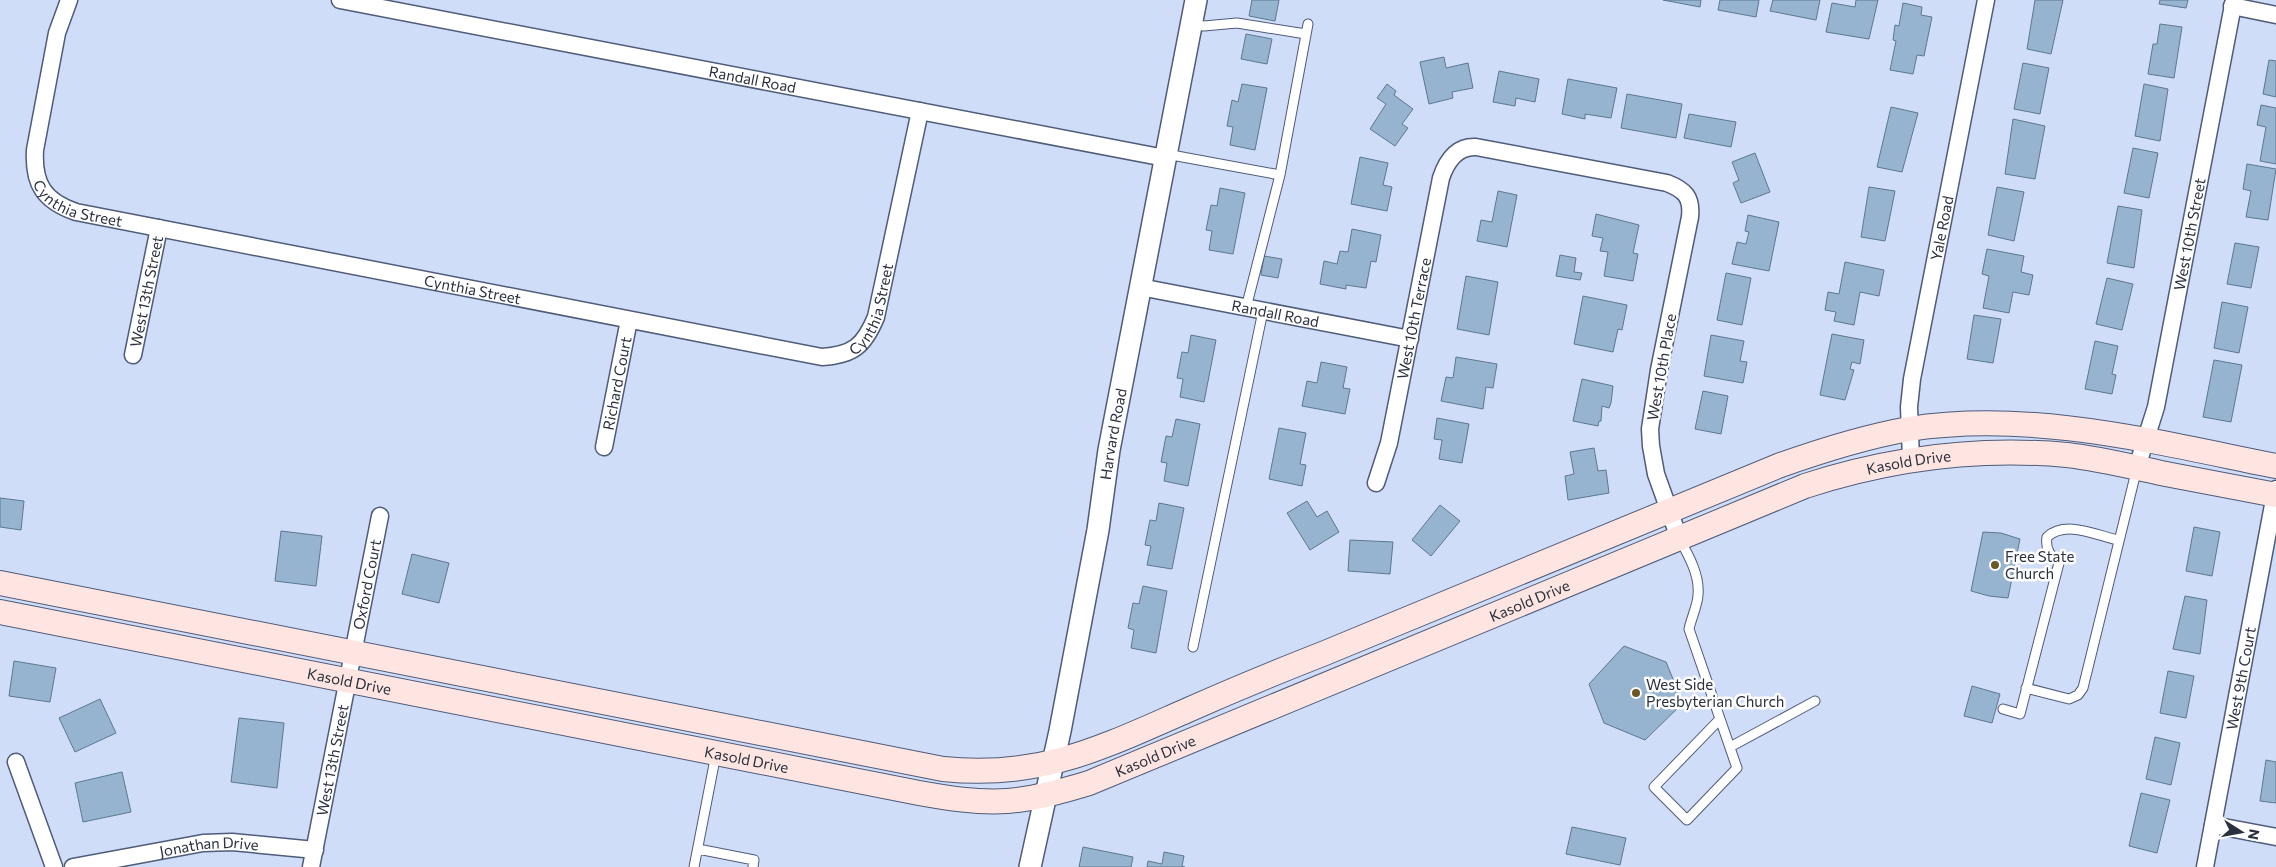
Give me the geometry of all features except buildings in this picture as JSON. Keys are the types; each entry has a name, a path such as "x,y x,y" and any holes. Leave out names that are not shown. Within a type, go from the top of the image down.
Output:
{"main road":[{"name":"Kasold Drive","path":"0,583 943,769 990,772 1053,763 1102,748 1236,689 1817,452 1909,429 1966,424 2055,426 2276,466"},
{"name":"Kasold Drive","path":"0,612 951,798 1007,801 1045,796 1097,780 1805,486 1848,472 1911,459 1962,453 2035,453 2069,455 2276,493"}],"street":[{"name":"Cynthia Street","path":"69,0 58,33 35,150 34,166 37,181 47,196 59,206 76,212 822,357 851,351 862,343 870,332 876,317 920,111"},
{"name":"Randall Road","path":"340,0 1166,156"},
{"name":"Harvard Road","path":"1030,867 1053,763 1096,540 1109,450 1196,0"},
{"name":"Yale Road","path":"1911,459 1909,429 1912,379 1986,0"},
{"path":"2233,3 2276,15"},
{"name":"West 10th Street","path":"2137,467 2156,407 2233,3"},
{"name":"West 10th Place","path":"1453,156 1466,148 1476,146 1667,183 1687,194 1691,204 1690,217 1659,370 1650,429 1653,462 1679,538"},
{"name":"West 10th Terrace","path":"1376,483 1389,442 1441,178 1444,168 1453,156"},
{"name":"West 13th Street","path":"133,355 159,228"},
{"name":"Randall Road","path":"1140,287 1410,339"},
{"name":"Richard Court","path":"604,447 630,320"},
{"name":"West 9th Court","path":"2205,867 2276,493"},
{"name":"Oxford Court","path":"353,653 380,516"},
{"name":"West 13th Street","path":"311,867 353,653"},
{"path":"16,762 54,867"},
{"path":"2213,825 2276,837"},
{"name":"Jonathan Drive","path":"74,867 203,843 232,842 315,850"}],"lane":[{"path":"1191,24 1204,26 1237,23 1306,34"},
{"path":"1246,308 1280,175 1308,24"},
{"path":"1166,156 1280,175"},
{"path":"1193,647 1263,311"},
{"path":"2026,688 2069,699 2078,695 2083,688 2137,467"},
{"path":"2003,710 2020,714 2060,564 2046,546 2047,537 2055,530 2065,528 2118,540"},
{"path":"1679,538 1690,558 1698,596 1689,629 1737,768 1687,820 1654,787 1720,720"},
{"path":"1730,747 1815,701"},
{"path":"694,867 717,752"},
{"path":"698,849 754,860 752,867"}],"place":[{"name":"Free State Church","path":"1995,565"},
{"name":"West Side Presbyterian Church","path":"1636,693"}]}
